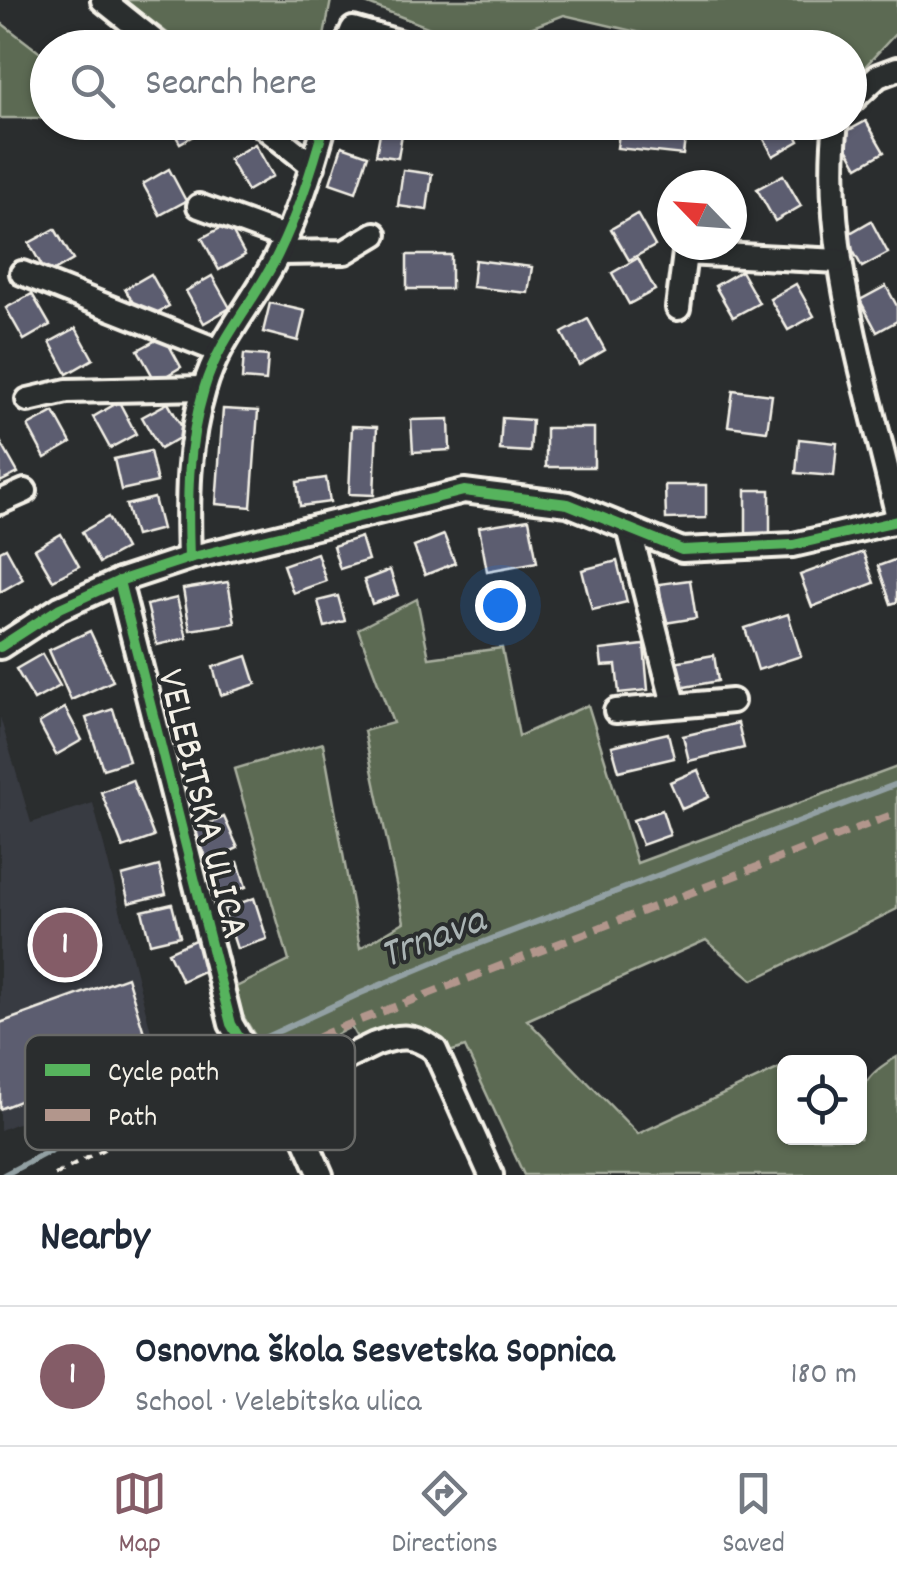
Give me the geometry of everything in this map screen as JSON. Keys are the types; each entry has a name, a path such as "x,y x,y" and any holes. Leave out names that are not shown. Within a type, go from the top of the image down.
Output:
{"street":[{"path":"103,0 141,30"},
{"path":"867,86 878,76 897,69"},
{"path":"280,140 313,166"},
{"path":"190,558 186,484 204,388 219,351 282,245 320,140"},
{"path":"834,140 839,261 897,513"},
{"path":"198,206 282,245 345,252 376,234"},
{"path":"678,308 686,254 839,261"},
{"path":"22,274 219,351"},
{"path":"28,400 68,391 204,388"},
{"path":"0,502 25,491"},
{"path":"0,647 60,608 118,581 190,558 464,491 568,504 682,550 793,545 897,521"},
{"path":"629,528 674,704"},
{"name":"VELEBITSKA ULICA","path":"118,581 227,1007 238,1035"},
{"path":"616,711 732,701"},
{"path":"355,1054 399,1036 419,1038 435,1050 491,1175"},
{"name":"VELEBITSKA ULICA","path":"310,1150 321,1175"}],"path":[{"path":"55,1175 100,1150"}],"shaded area":[{"path":"0,717 31,823 93,803 152,1035 25,1035 25,1120 0,1130"}],"green space":[{"path":"124,0 331,0 325,30 164,30"},
{"path":"358,0 897,0 897,32 867,64 867,30 629,30 564,15 525,30 435,30"},
{"path":"0,22 30,45 30,118 0,118"},
{"path":"417,599 429,658 502,648 519,736 588,705 637,863 897,767 897,909 753,980 706,940 527,1020 638,1134 777,1069 777,1145 867,1145 867,1081 897,1057 897,1175 524,1175 465,1047 446,1053 428,1032 407,1026 360,1043 351,1027 336,1035 255,1035 228,991 289,961 234,769 323,743 360,948 404,922 364,731 393,723 358,629"}],"building":[{"path":"867,123 884,152 858,167 843,140 867,140"},
{"path":"379,140 401,140 398,158 376,155"},
{"path":"618,140 685,140 683,155 617,148"},
{"path":"764,140 798,140 799,141 773,156"},
{"path":"255,144 273,176 247,191 229,159"},
{"path":"342,146 368,155 356,192 330,183"},
{"path":"169,169 186,201 160,215 143,184"},
{"path":"403,170 432,174 427,210 398,206"},
{"path":"783,175 801,206 775,221 757,189"},
{"path":"637,214 655,246 629,260 611,229"},
{"path":"871,221 888,253 862,267 845,236"},
{"path":"228,224 245,255 219,270 202,238"},
{"path":"55,229 73,260 47,275 29,243"},
{"path":"407,255 451,255 451,289 407,289"},
{"path":"638,258 655,290 629,304 612,273"},
{"path":"475,260 532,267 528,293 472,287"},
{"path":"741,271 759,303 733,317 715,286"},
{"path":"151,274 169,306 143,320 125,289"},
{"path":"212,276 230,308 204,323 186,291"},
{"path":"796,284 814,316 788,330 770,299"},
{"path":"886,286 897,306 897,321 877,332 860,300"},
{"path":"32,294 50,325 24,340 6,308"},
{"path":"270,303 305,311 298,341 263,332"},
{"path":"588,319 605,350 579,365 562,333"},
{"path":"76,328 93,359 67,374 50,342"},
{"path":"164,336 181,367 156,382 138,350"},
{"path":"244,354 268,356 266,381 242,379"},
{"path":"733,390 772,395 767,431 728,426"},
{"path":"119,402 136,434 110,448 93,417"},
{"path":"168,403 186,434 160,449 142,417"},
{"path":"223,409 258,411 251,507 216,504"},
{"path":"54,412 71,443 45,458 28,426"},
{"path":"502,418 532,420 530,452 500,450"},
{"path":"449,419 450,450 413,452 411,420"},
{"path":"352,426 377,427 374,495 349,494"},
{"path":"546,428 594,428 594,467 546,467"},
{"path":"799,439 837,443 834,476 796,473"},
{"path":"0,441 18,473 0,482"},
{"path":"150,451 157,482 121,490 114,459"},
{"path":"326,478 330,502 300,506 297,482"},
{"path":"665,485 706,485 706,518 666,519"},
{"path":"746,490 770,490 770,534 746,534"},
{"path":"154,498 162,529 135,536 126,505"},
{"path":"108,517 125,549 99,563 82,532"},
{"path":"529,519 537,562 487,571 479,527"},
{"path":"61,534 79,566 53,580 35,549"},
{"path":"444,535 455,563 425,575 414,547"},
{"path":"361,537 368,560 340,569 333,546"},
{"path":"6,548 23,579 0,592 0,551"},
{"path":"863,552 874,583 812,607 800,575"},
{"path":"317,553 326,581 293,593 283,565"},
{"path":"897,559 897,602 891,604 878,566"},
{"path":"617,561 627,602 592,610 582,570"},
{"path":"390,570 398,595 372,604 364,580"},
{"path":"690,580 696,618 665,623 659,584"},
{"path":"228,582 235,623 190,630 183,589"},
{"path":"338,596 345,621 325,627 318,601"},
{"path":"177,598 187,638 157,645 147,605"},
{"path":"788,614 801,656 758,670 745,628"},
{"path":"90,631 113,681 71,700 49,650"},
{"path":"644,645 648,690 619,693 616,665 602,666 600,650"},
{"path":"42,654 60,686 34,700 16,669"},
{"path":"714,655 718,681 679,688 674,662"},
{"path":"247,656 256,684 221,695 213,667"},
{"path":"65,708 82,740 56,755 39,723"},
{"path":"113,709 129,761 103,769 86,718"},
{"path":"738,723 744,748 689,761 683,736"},
{"path":"668,733 674,758 619,771 612,746"},
{"path":"698,770 709,797 682,809 670,782"},
{"path":"132,780 154,837 123,848 101,792"},
{"path":"662,810 670,835 642,845 633,820"},
{"path":"224,817 238,848 208,862 193,831"},
{"path":"238,862 246,887 217,897 208,872"},
{"path":"159,866 166,894 129,903 122,876"},
{"path":"254,898 267,939 237,949 224,909"},
{"path":"172,904 180,936 150,943 142,911"},
{"path":"197,939 210,968 182,981 168,952"},
{"path":"127,977 145,1035 25,1035 25,1099 0,1109 0,1023"}],"waterway":[{"name":"Trnava","path":"270,1035 476,945 897,784"},
{"name":"Trnava","path":"4,1175 51,1150"}],"marked path":[{"path":"323,1035 897,813"}],"cycle path":[{"path":"189,558 189,473 204,389 218,353 285,238 319,140"},
{"path":"0,647 60,608 119,581 189,558 464,491 568,504 682,550 793,545 897,521"},
{"path":"119,581 231,1024 237,1035"}],"place":[{"name":"Osnovna škola Sesvetska Sopnica","path":"65,945"}]}
